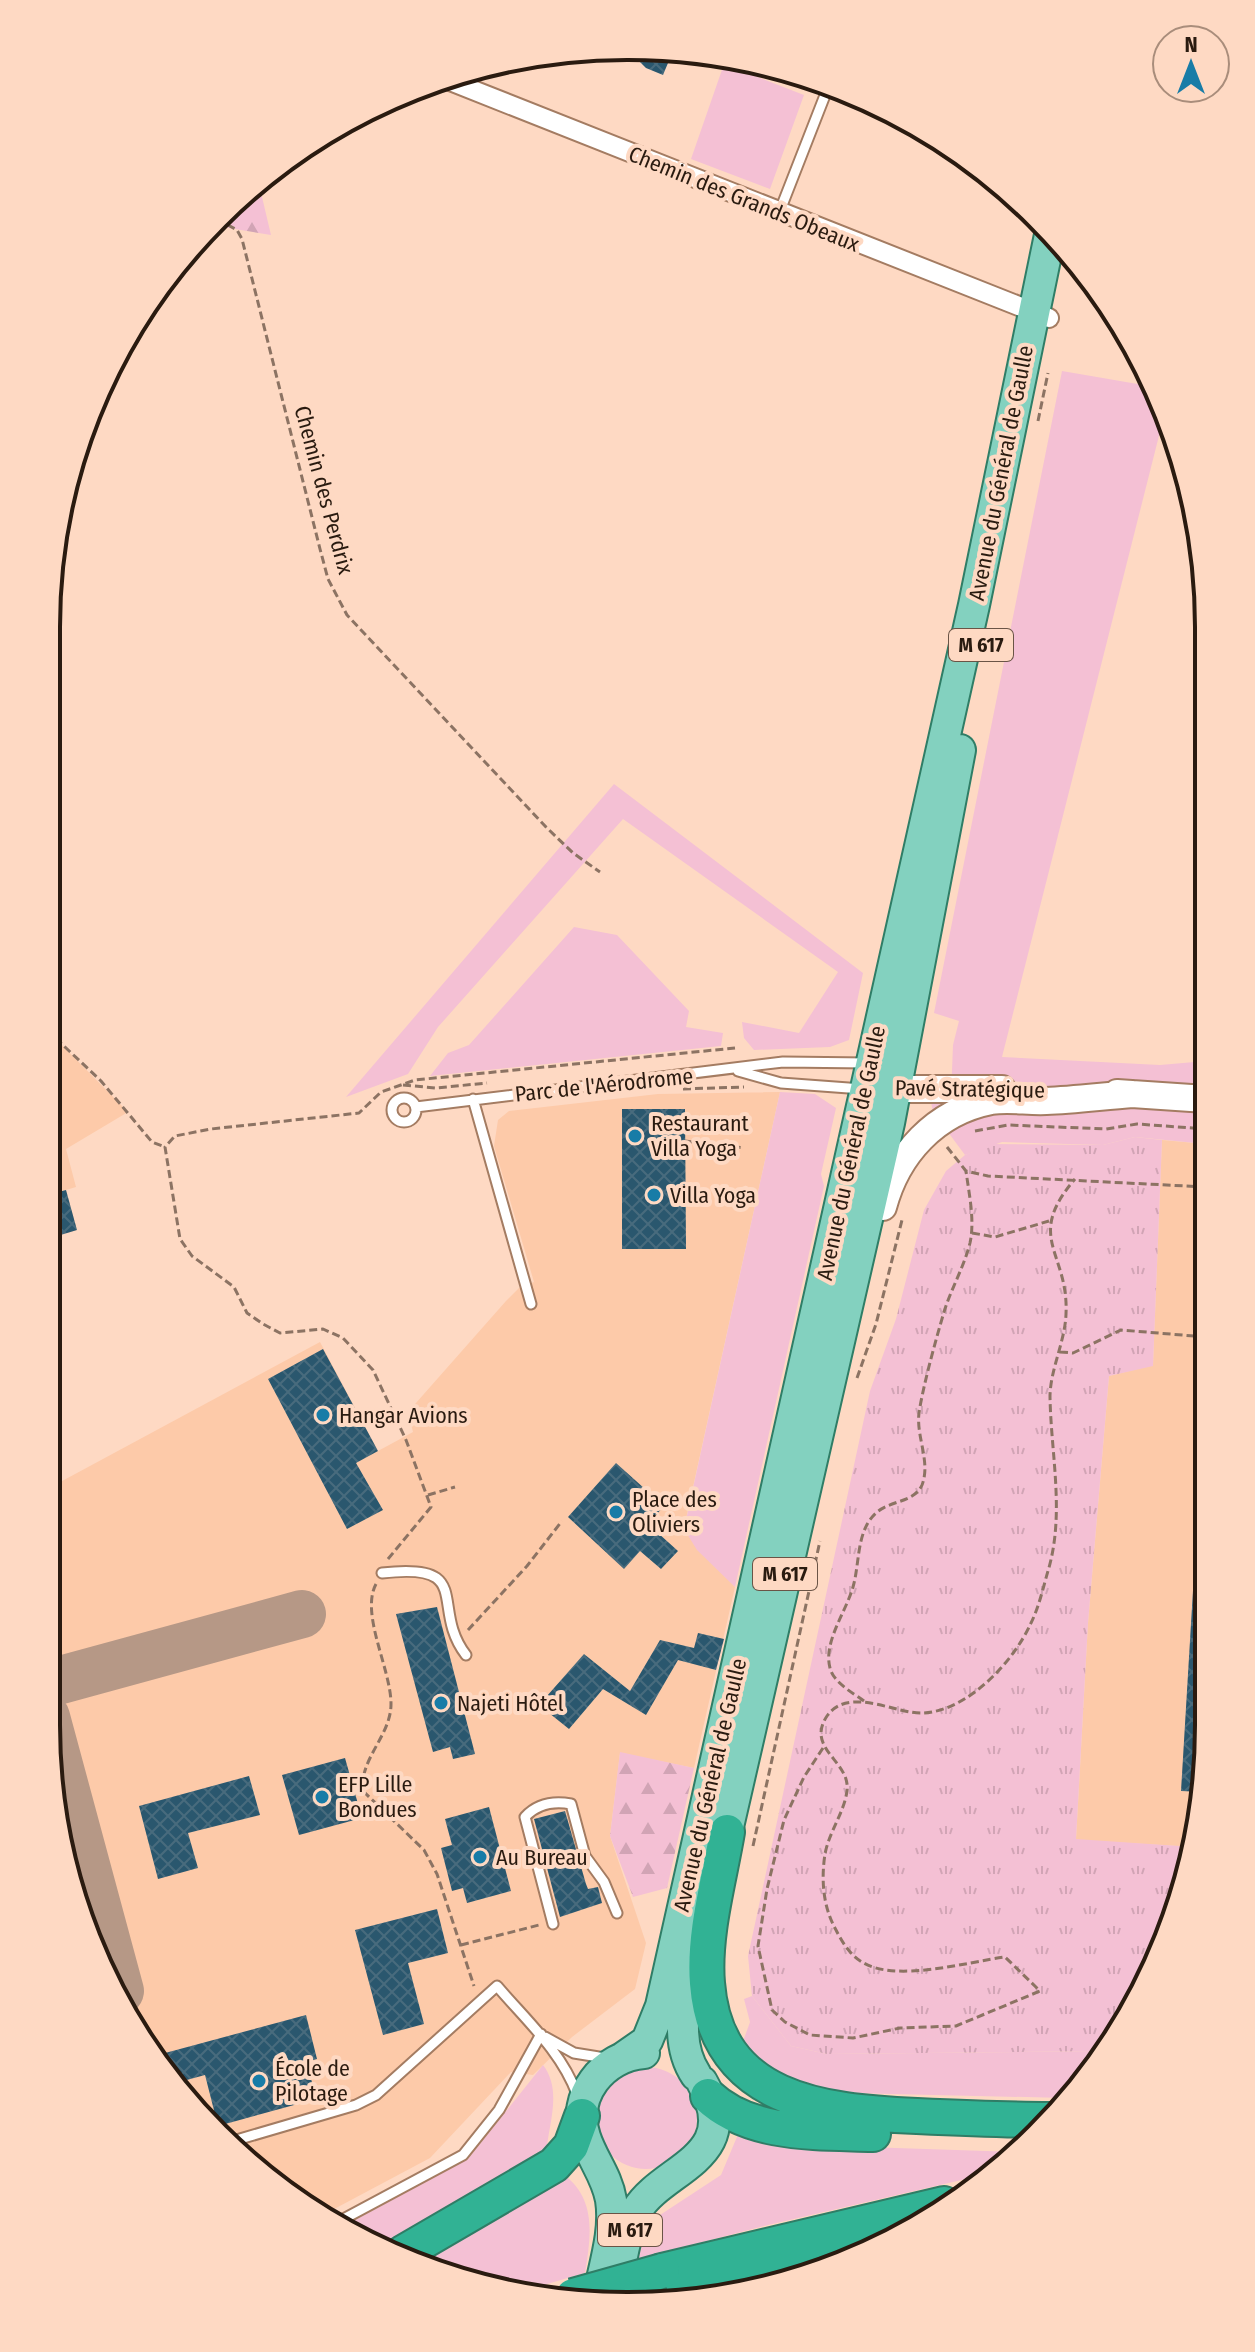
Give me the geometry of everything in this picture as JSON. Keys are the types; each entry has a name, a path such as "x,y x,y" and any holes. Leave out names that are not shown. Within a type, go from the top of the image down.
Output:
{"highway":[{"path":"727,1832 707,1953 707,1984 718,2031 746,2069 779,2094 815,2107 904,2116 1035,2120"},
{"path":"702,2086 739,2118 811,2131 1018,2136"},
{"path":"410,2249 554,2165 571,2146 582,2112"},
{"path":"652,2291 918,2212"},
{"path":"652,2291 838,2252"}],"main road":[{"name":"Avenue du Général de Gaulle","path":"1041,316 1049,247"},
{"name":"Avenue du Général de Gaulle","path":"702,2086 686,2056 684,2015 835,1355 883,1078 974,605 1041,316 1059,259"},
{"name":"Avenue du Général de Gaulle","path":"624,2057 647,2041 661,2006 883,1078"},
{"name":"Pavé Stratégique","path":"883,1078 1195,1098"},
{"path":"835,1355 858,1302 892,1176 905,1155 924,1136 964,1109 990,1102 1133,1094"},
{"path":"647,2053 663,2055 702,2086 712,2120 707,2143 694,2163 675,2176 636,2182 614,2174 597,2159 585,2139 582,2112 590,2086 599,2074 624,2057 647,2053"},
{"name":"M 617","path":"597,2159 608,2187 612,2216 599,2291"},
{"name":"M 617","path":"616,2292 633,2219 645,2199 675,2176"}],"street":[{"name":"Chemin des Grands Obeaux","path":"461,85 1041,316"}],"lane":[{"path":"779,213 825,96"},
{"name":"Parc de l'Aérodrome","path":"416,1107 803,1061 883,1078"},
{"name":"Parc de l'Aérodrome","path":"735,1070 781,1083 883,1078"},
{"path":"473,1099 531,1304"},
{"path":"382,1573 413,1569 434,1575 447,1598 457,1643 466,1655"},
{"path":"552,1922 525,1817 532,1809 557,1802 571,1804 585,1856 604,1882 617,1913"},
{"path":"240,2139 356,2105 376,2095 497,1986 541,2034 569,2075 582,2112"},
{"path":"541,2034 587,2057 624,2057"},
{"path":"347,2217 463,2155 499,2110 541,2034"}],"path":[{"name":"Chemin des Perdrix","path":"227,225 237,230 242,239 324,564 347,615 546,827 573,853 600,872"},
{"path":"1037,424 1049,365"},
{"path":"60,1042 101,1081 152,1142 165,1147"},
{"path":"165,1147 175,1136 211,1129 359,1113 381,1092 415,1080 735,1048"},
{"path":"968,1133 1008,1125 1106,1129 1137,1124 1195,1128"},
{"path":"685,1141 744,1148"},
{"path":"939,1153 953,1141"},
{"path":"865,1702 842,1685 830,1670 829,1650 853,1587 860,1545 867,1527 876,1513 914,1496 922,1484 925,1465 919,1443 919,1414 944,1314 971,1233 966,1171 947,1146"},
{"path":"165,1147 180,1239 192,1256 234,1287 247,1313 263,1324 280,1333 323,1329 343,1338 373,1370 428,1495 431,1507 388,1558 373,1588 370,1606 389,1682 391,1708 361,1778 363,1791 424,1850 437,1874 482,2000"},
{"path":"966,1171 988,1176 1195,1186"},
{"path":"823,1748 804,1777 784,1820 767,1889 758,1946 772,2010 785,2022 810,2035 853,2038 900,2028 956,2026 1040,1991 1005,1957 920,1970 885,1969 863,1963 845,1946 827,1914 823,1887 825,1853 848,1788 845,1775 823,1748 820,1733 828,1715 843,1706 865,1702 922,1713 944,1710 990,1678 1031,1624 1054,1542 1058,1499 1050,1394 1066,1313 1049,1221 1056,1201 1075,1179"},
{"path":"855,1382 876,1324 903,1217"},
{"path":"971,1233 995,1237 1049,1221"},
{"path":"1060,1352 1073,1353 1121,1330 1195,1336"},
{"path":"428,1495 455,1487"},
{"path":"457,1643 527,1566 562,1521"},
{"path":"750,1859 822,1532"},
{"path":"461,1945 552,1922"}],"shaded area":[{"path":"60,1043 128,1112 66,1149 76,1187 66,1190 77,1230 60,1235"},
{"path":"780,1092 684,1528 735,1587 694,1768 620,1753 610,1836 646,1943 635,1989 572,2037 533,2075 511,2072 430,2158 333,2209 253,2151 201,2099 177,2070 136,2008 103,1942 79,1871 61,1762 60,1482 320,1342 378,1451 413,1432 408,1412 506,1301 519,1288 534,1282 494,1146 498,1120 509,1111 658,1094"},
{"path":"1162,1140 1195,1143 1195,1724 1190,1799 1181,1846 1076,1840 1088,1623 1109,1376 1153,1365"}],"green space":[{"path":"722,68 748,73 804,95 770,189 691,159"},
{"path":"261,194 271,235 225,227"},
{"path":"1062,371 1140,384 1160,432 1002,1057 1160,1065 1195,1062 1195,1143 1135,1137 1103,1145 1002,1142 965,1155 933,1112 930,1097 951,1096 953,1045 959,1021 934,1013"},
{"path":"614,784 863,973 849,1040 830,1047 754,1050 744,1038 742,1022 799,1033 838,972 623,819 438,1027 408,1074 346,1097"},
{"path":"574,927 617,935 689,1011 686,1027 723,1033 721,1046 430,1076 448,1053 469,1045"},
{"path":"780,1092 815,1094 836,1108 821,1174 824,1186 735,1587 697,1550 684,1529"},
{"path":"1135,1137 1162,1140 1153,1366 1109,1376 1088,1623 1076,1839 1182,1846 1165,1907 1136,1975 1091,2051 827,2054 791,2046 752,1996 748,1956 870,1391 896,1319 924,1210 946,1171 965,1155 991,1144 1103,1145"},
{"path":"620,1752 694,1768 667,1888 633,1897 610,1836"},
{"path":"752,1996 791,2046 827,2054 1091,2051 1055,2098 808,2092 767,2074 741,2047 750,2022 744,1999"},
{"path":"543,2065 549,2075 553,2097 546,2155 395,2242 353,2221 468,2159"},
{"path":"646,2067 666,2071 682,2082 693,2098 697,2118 693,2138 682,2154 666,2165 646,2169 626,2165 610,2154 599,2138 595,2118 599,2098 610,2082 626,2071"},
{"path":"739,2132 865,2147 1001,2151 968,2178 638,2259 648,2227 660,2215 721,2175"},
{"path":"563,2174 582,2195 586,2207 590,2232 585,2273 543,2285 481,2273 424,2254"}],"building":[{"path":"638,60 669,61 663,75 646,68"},
{"name":"Villa Yoga","path":"622,1109 685,1109 686,1249 622,1249"},
{"path":"66,1190 77,1230 60,1235 60,1192"},
{"name":"Hangar Avions","path":"323,1349 378,1451 356,1463 383,1510 347,1529 268,1379"},
{"name":"Place des Oliviers","path":"616,1463 664,1506 648,1524 678,1551 661,1569 640,1551 624,1569 568,1517"},
{"path":"1195,1557 1194,1762 1191,1791 1181,1791"},
{"name":"Najeti Hôtel","path":"437,1607 475,1754 453,1759 450,1747 433,1752 396,1614"},
{"path":"698,1633 724,1639 716,1670 678,1660 646,1715 603,1689 569,1729 539,1705 584,1654 630,1691 660,1640 694,1648"},
{"name":"EFP Lille Bondues","path":"345,1758 362,1818 299,1835 282,1775"},
{"path":"249,1776 260,1815 188,1833 198,1868 158,1879 139,1806"},
{"path":"489,1807 511,1891 467,1903 463,1888 452,1891 441,1848 452,1845 445,1819"},
{"path":"565,1811 588,1889 598,1887 602,1903 560,1917 534,1819"},
{"path":"437,1909 448,1953 408,1963 424,2024 383,2035 355,1930"},
{"name":"École de Pilotage","path":"306,2015 317,2059 307,2062 316,2099 224,2124 215,2114 205,2075 186,2080 165,2053"}],"taxiway":[{"path":"60,1680 302,1614"},
{"path":"63,1780 112,1960"}],"place":[{"name":"Restaurant Villa Yoga","path":"635,1136"},
{"name":"Villa Yoga","path":"654,1195"},
{"name":"Hangar Avions","path":"323,1415"},
{"name":"Place des Oliviers","path":"616,1512"},
{"name":"Najeti Hôtel","path":"441,1703"},
{"name":"EFP Lille Bondues","path":"322,1797"},
{"name":"Au Bureau","path":"480,1857"},
{"name":"École de Pilotage","path":"259,2081"}]}
